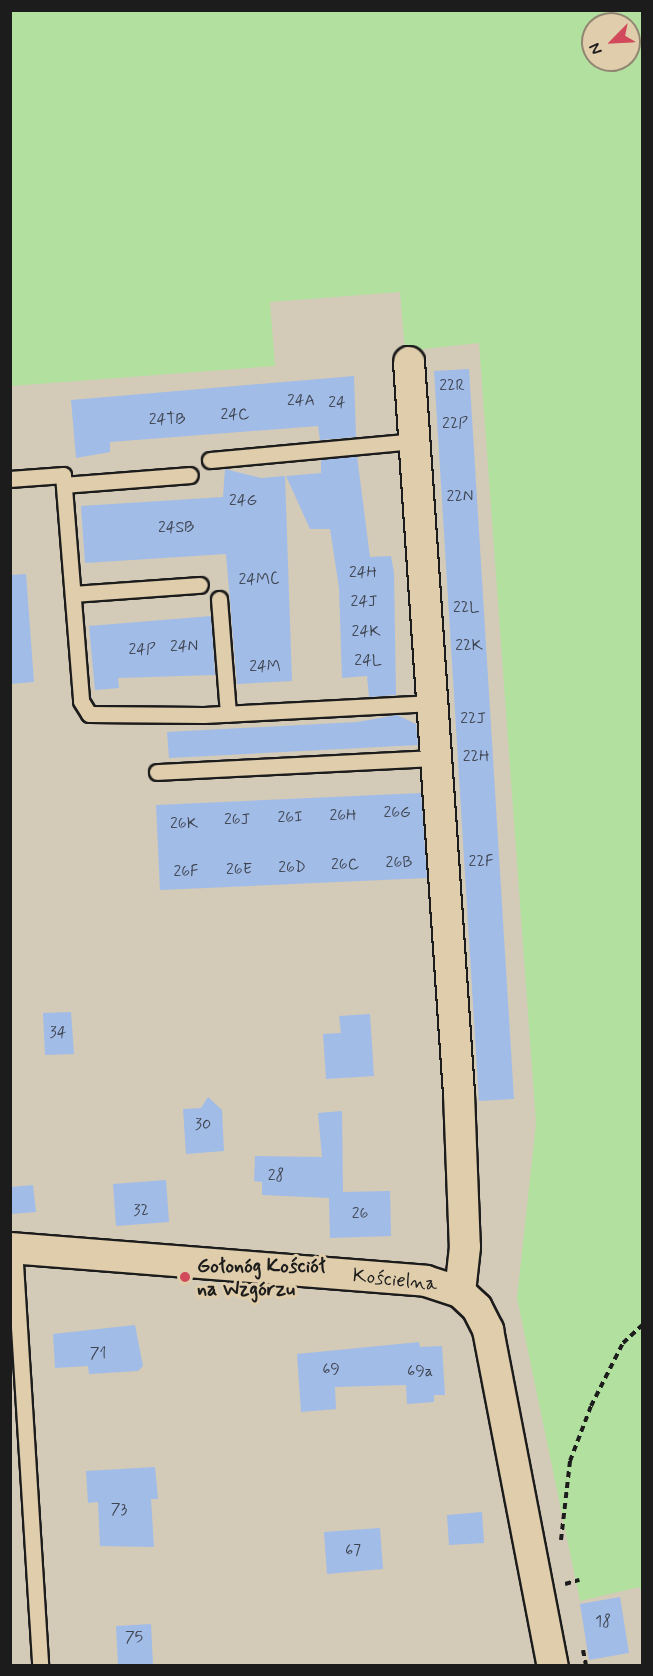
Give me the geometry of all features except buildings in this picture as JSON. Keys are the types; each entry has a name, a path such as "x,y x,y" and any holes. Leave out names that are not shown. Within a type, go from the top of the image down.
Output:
{"street":[{"path":"409,362 464,1190 460,1292"},
{"name":"Kościelna","path":"12,1248 426,1281 460,1292 477,1308 488,1330 553,1665"}],"lane":[{"path":"210,460 414,441"},
{"path":"10,479 63,475 81,701 89,714 228,714 433,703"},
{"path":"64,485 190,475"},
{"path":"73,594 200,585"},
{"path":"219,599 228,714"},
{"path":"157,772 437,758"},
{"path":"12,1248 40,1665"}],"path":[{"path":"561,1550 570,1461 611,1363 642,1325"},
{"path":"566,1572 568,1583 579,1580"}],"green space":[{"path":"11,11 642,11 642,1593 639,1587 580,1601 517,1298 536,1123 479,343 405,351 400,292 270,302 275,366 11,386"}],"place":[{"name":"Gołonóg Kościół na Wzgórzu","path":"185,1277"}]}
